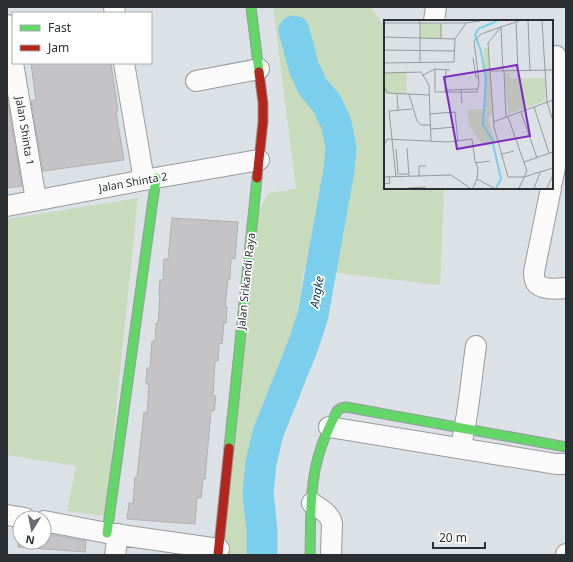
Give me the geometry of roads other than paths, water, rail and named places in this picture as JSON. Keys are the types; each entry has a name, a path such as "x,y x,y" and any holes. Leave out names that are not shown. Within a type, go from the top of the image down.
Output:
{"street":[{"name":"Jalan Srikandi Raya","path":"219,552 263,122 263,103 251,7"},
{"path":"434,20 436,7"},
{"name":"Jalan Shinta 1","path":"7,25 12,56"},
{"path":"558,56 558,172"},
{"name":"Jalan Shinta 1","path":"13,64 36,200"},
{"path":"115,555 113,534 150,179 124,64"},
{"path":"196,81 259,69"},
{"name":"Jalan Shinta 2","path":"7,206 259,160"},
{"path":"551,189 534,278 536,284 543,287 566,288"},
{"path":"460,449 465,429 476,346"},
{"path":"310,555 313,483 318,455 337,410 341,408 346,407 566,447"},
{"path":"329,427 556,464 566,464"},
{"path":"312,503 328,514 331,519 331,555"},
{"path":"52,523 219,552"}],"waterway":[{"name":"Angke","path":"262,555 262,530 258,494 261,463 268,433 304,343 313,315 339,170 341,148 336,123 327,104 313,87 304,68 294,31"}]}
